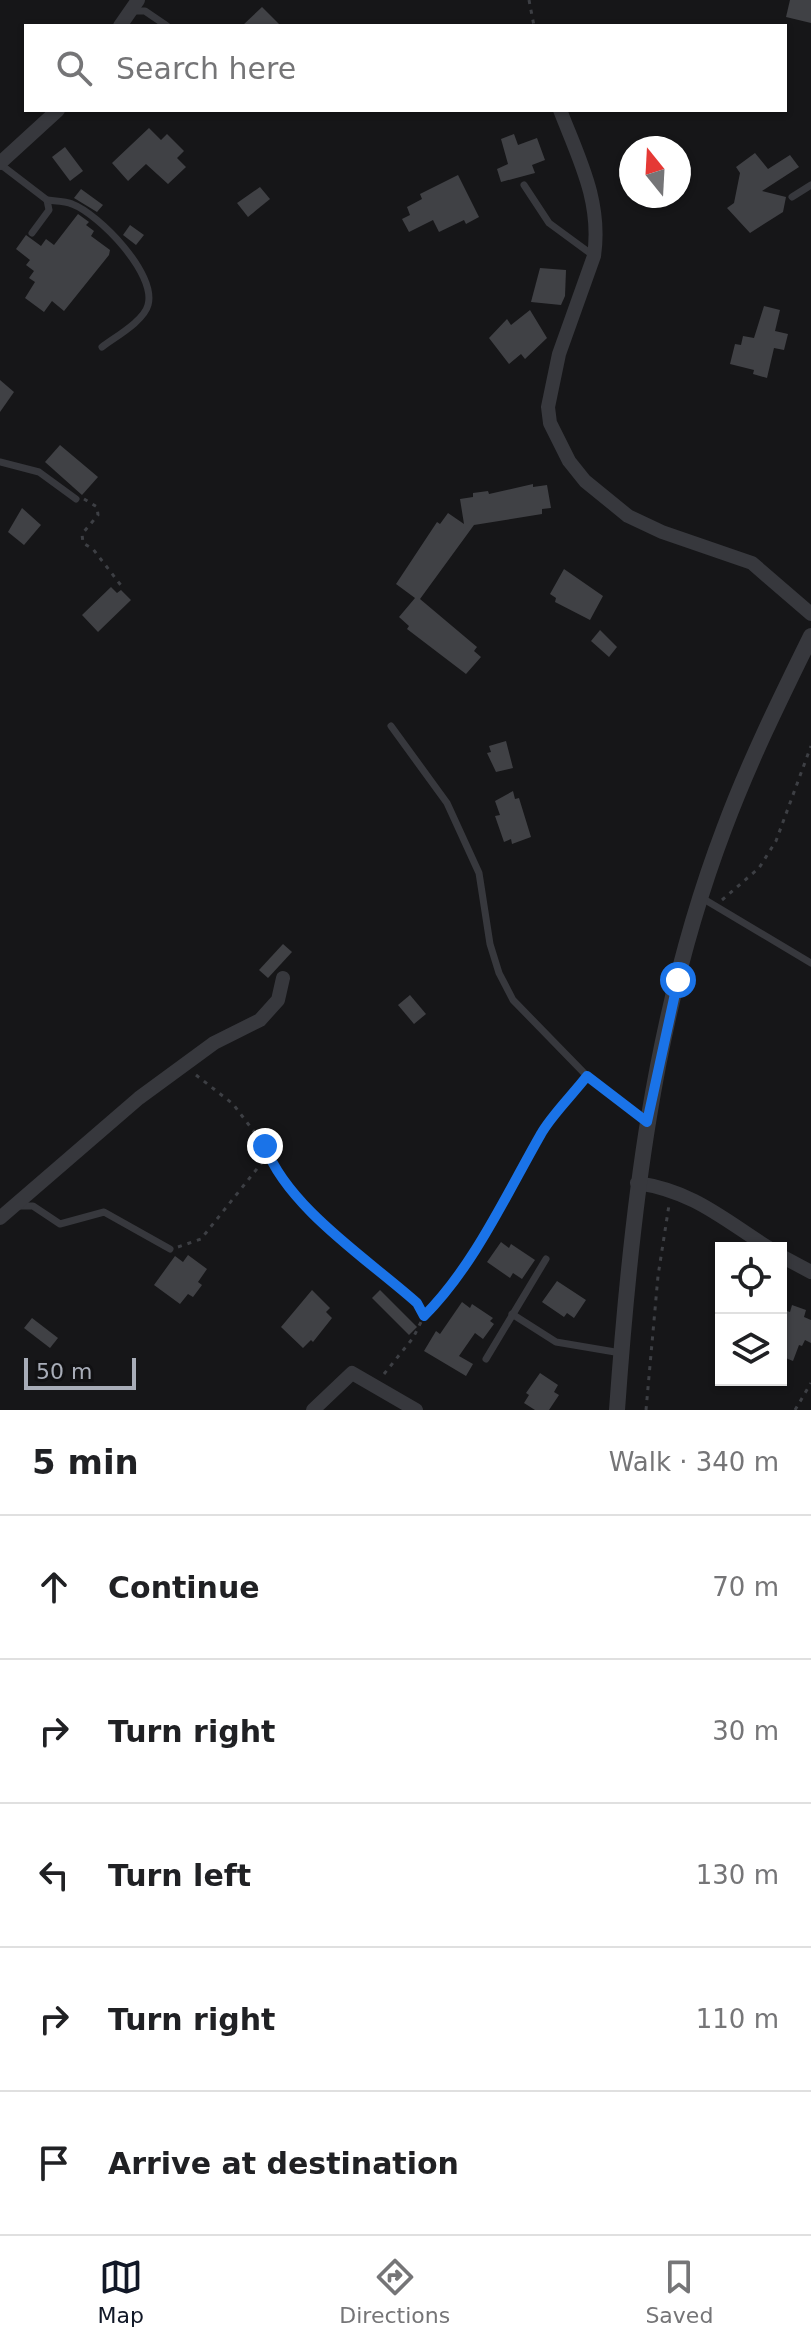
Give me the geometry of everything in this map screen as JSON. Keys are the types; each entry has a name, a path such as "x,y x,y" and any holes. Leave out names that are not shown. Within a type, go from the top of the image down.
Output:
{"street":[{"path":"121,24 135,5"},
{"path":"0,164 56,112"},
{"path":"561,112 597,215 594,256 559,354 548,407 550,423 569,461 585,481 628,516 662,532 752,563 811,614"},
{"path":"617,1410 637,1183 667,1020 709,901 723,831 751,760 811,636"},
{"path":"6,1213 139,1098 214,1043 260,1020 278,1000 283,978"},
{"path":"637,1183 698,1200 760,1242"},
{"path":"787,1259 811,1272"},
{"path":"313,1410 352,1373 416,1410"}],"lane":[{"path":"135,5 164,24"},
{"path":"0,164 47,200 73,204 119,239 145,282 149,296 144,313 102,347"},
{"path":"524,185 549,223 594,256"},
{"path":"792,197 811,185"},
{"path":"32,233 49,210 47,200"},
{"path":"0,462 39,472 76,499"},
{"path":"391,726 447,803 479,873 490,944 499,973 513,1000 587,1076 647,1122"},
{"path":"709,901 811,963"},
{"path":"6,1213 33,1206 60,1224 104,1212 170,1249"},
{"path":"486,1359 546,1259"},
{"path":"512,1314 556,1342 621,1353"}],"path":[{"path":"529,0 534,24"},
{"path":"76,499 89,500 97,507 98,515 82,534 83,543 93,549 123,588"},
{"path":"709,901 759,868 770,850 811,746"},
{"path":"186,1064 233,1104 268,1155 319,1219 417,1303 424,1316"},
{"path":"374,1386 413,1338 424,1316 442,1298 500,1206 542,1130 587,1076"},
{"path":"170,1249 201,1239 268,1155"},
{"path":"646,1410 658,1276 671,1190"},
{"path":"795,1410 811,1383"}],"building":[{"path":"790,0 811,0 811,23 786,17"},
{"path":"262,7 279,24 244,24"},
{"path":"149,128 161,140 167,134 184,151 177,158 186,167 168,184 146,164 128,181 112,163"},
{"path":"514,134 518,145 537,138 545,160 532,165 535,173 501,182 497,169 508,164 501,139"},
{"path":"65,147 83,171 70,181 52,157"},
{"path":"755,153 768,169 790,155 799,167 762,191 786,197 783,212 750,233 727,208 734,203 740,173 736,167"},
{"path":"458,175 479,217 466,224 464,220 439,232 433,220 409,232 402,219 410,215 407,207 422,199 420,194"},
{"path":"260,187 270,199 248,217 237,203"},
{"path":"81,189 103,205 97,212 74,198"},
{"path":"78,214 89,222 86,225 94,231 91,236 110,250 109,255 64,311 52,301 44,312 25,298 35,282 29,278 34,271 26,265 30,260 16,249 26,235 41,246 46,239 54,245"},
{"path":"130,225 144,235 136,245 123,235"},
{"path":"540,268 566,270 565,296 561,305 531,302"},
{"path":"764,306 780,310 775,331 788,334 784,350 774,348 767,378 753,374 754,370 730,364 735,344 741,345 743,336 754,338"},
{"path":"530,310 547,338 525,359 521,354 509,364 489,338 507,319 511,325"},
{"path":"0,380 14,392 0,412"},
{"path":"60,445 98,477 82,495 45,462"},
{"path":"533,484 533,487 547,485 551,508 542,509 542,514 474,525 420,599 477,647 474,651 481,657 466,674 407,629 409,626 399,617 415,598 396,584 437,522 440,524 448,513 464,524 460,499 473,497 473,493 488,491 489,494"},
{"path":"22,508 41,525 24,545 8,532"},
{"path":"564,569 603,596 590,620 555,602 556,598 550,594"},
{"path":"111,587 117,593 121,590 131,600 98,632 82,615"},
{"path":"600,630 617,647 609,657 591,641"},
{"path":"506,741 513,768 496,772 487,753 491,752 489,746"},
{"path":"513,791 515,799 519,798 531,837 512,844 511,839 504,842 495,816 500,815 495,801"},
{"path":"283,944 292,952 268,978 259,970"},
{"path":"410,995 426,1014 414,1024 398,1005"},
{"path":"501,1242 509,1248 511,1244 535,1260 522,1279 513,1273 510,1278 487,1262"},
{"path":"188,1255 207,1269 198,1282 202,1285 193,1297 188,1294 180,1304 154,1285 175,1256 183,1262"},
{"path":"557,1281 586,1300 574,1318 567,1313 564,1317 542,1302"},
{"path":"312,1290 330,1308 326,1312 332,1318 313,1342 311,1340 303,1348 281,1327"},
{"path":"380,1290 417,1327 409,1335 372,1298"},
{"path":"462,1302 470,1308 472,1304 493,1318 490,1321 494,1324 483,1339 475,1333 459,1356 473,1364 466,1376 424,1351 436,1331 440,1334"},
{"path":"792,1305 806,1310 804,1317 811,1320 811,1343 805,1340 802,1346 799,1345 793,1361 787,1358 787,1311 790,1312"},
{"path":"32,1318 58,1338 50,1348 24,1328"},
{"path":"540,1373 558,1385 554,1392 559,1395 549,1410 535,1410 524,1403 529,1395 526,1393"}],"route":[{"path":"265,1146 276,1169 319,1219 417,1303 424,1316 442,1298 509,1193 542,1130 587,1076 647,1122 678,980"}]}
